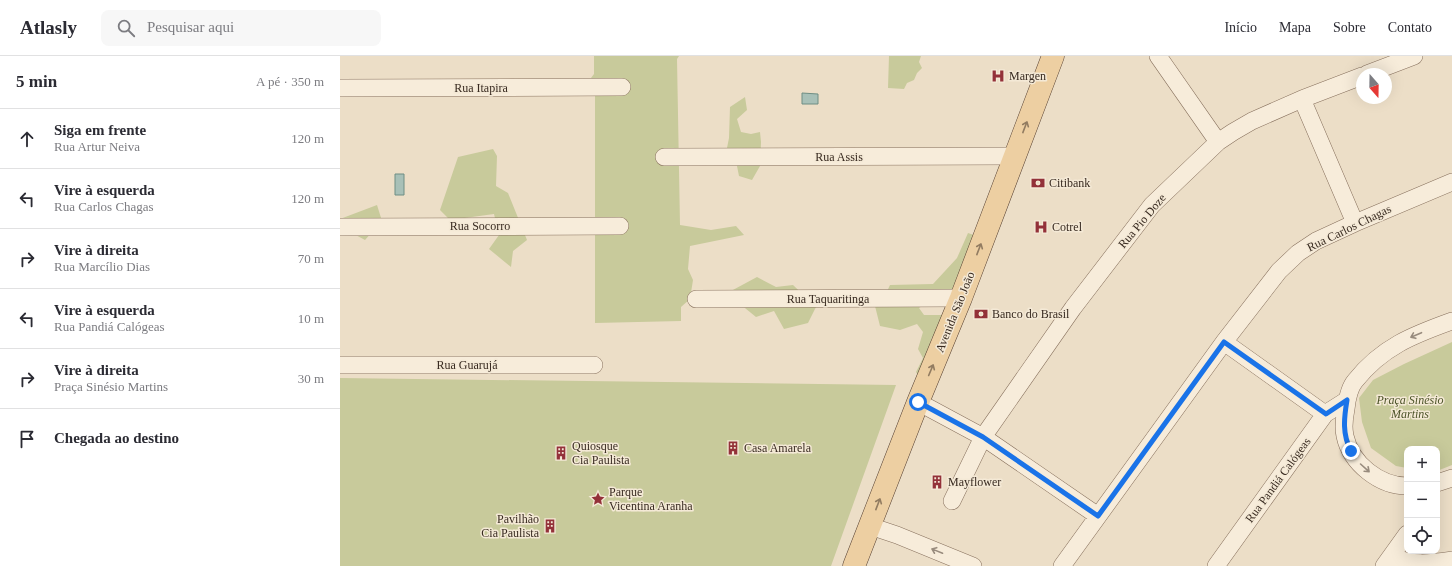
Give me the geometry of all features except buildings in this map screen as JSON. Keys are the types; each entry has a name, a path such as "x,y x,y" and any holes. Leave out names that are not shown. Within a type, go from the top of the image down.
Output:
{"main road":[{"name":"Avenida São João","path":"854,566 918,402 961,298 1053,56"}],"street":[{"path":"1158,56 1218,142"},
{"path":"1383,68 1414,56"},
{"name":"Rua Pio Doze","path":"952,502 983,437 1073,308 1152,205 1218,142 1233,132 1302,99 1356,78"},
{"name":"Rua Itapira","path":"340,88 622,87"},
{"path":"1302,99 1355,223"},
{"name":"Rua Assis","path":"664,157 1014,156"},
{"name":"Rua Carlos Chagas","path":"1062,566 1224,342 1279,271 1298,253 1316,241 1452,182"},
{"name":"Rua Socorro","path":"340,226 620,226"},
{"name":"Rua Taquaritinga","path":"696,299 961,298"},
{"path":"1404,486 1374,477 1358,462 1347,443 1345,436 1344,423 1347,400 1354,382 1380,355 1403,341 1452,321"},
{"path":"1224,342 1326,414"},
{"name":"Rua Guarujá","path":"340,365 594,365"},
{"name":"Rua Pandiá Calógeas","path":"1216,566 1326,414 1347,400"},
{"path":"918,402 983,437 1098,516"},
{"path":"870,526 897,535 973,566"},
{"path":"1388,561 1404,538"},
{"path":"1388,561 1400,560 1421,563 1452,560"}],"green space":[{"path":"594,56 679,56 677,59 680,225 711,230 736,226 744,235 690,246 688,269 693,280 690,299 681,307 681,321 595,323 595,82 591,78 594,74"},
{"path":"889,56 921,56 919,62 922,68 917,73 914,80 907,83 904,89 888,88"},
{"path":"745,97 747,110 737,119 741,132 751,134 760,132 761,142 760,166 752,180 739,176 737,166 740,155 726,153 729,138 730,107"},
{"path":"493,149 497,156 496,186 508,193 527,240 513,251 511,267 489,249 499,235 494,214 450,220 440,210 458,157"},
{"path":"377,205 382,221 365,240 352,233 340,219"},
{"path":"968,233 986,239 965,267 949,295 931,300 919,308 924,315 945,315 946,340 932,337 921,380 916,372 923,358 918,349 923,332 917,324 900,330 880,326 874,302 883,300 890,285 933,284 957,258"},
{"path":"757,277 776,287 793,285 816,307 808,323 784,329 774,311 756,317 740,304 718,298"},
{"name":"Praça Sinésio Martins","path":"1452,342 1452,465 1440,470 1440,446 1404,446 1404,467 1396,466 1371,448 1362,422 1359,398 1373,380"},
{"name":"Parque Vicentina Aranha","path":"340,378 896,385 831,566 340,566"}],"shaded area":[{"path":"802,93 818,94 818,104 802,104"},
{"path":"395,174 404,174 404,195 395,195"}],"place":[{"name":"Margen","path":"998,76"},
{"name":"Citibank","path":"1038,183"},
{"name":"Cotrel","path":"1041,227"},
{"name":"Banco do Brasil","path":"981,314"},
{"name":"Casa Amarela","path":"733,448"},
{"name":"Quiosque Cia Paulista","path":"561,453"},
{"name":"Mayflower","path":"937,482"},
{"name":"Parque Vicentina Aranha","path":"598,499"},
{"name":"Pavilhão Cia Paulista","path":"550,526"}],"route":[{"path":"918,402 983,437 1098,516 1224,342 1326,414 1347,400 1344,423 1345,436 1351,451"}]}
